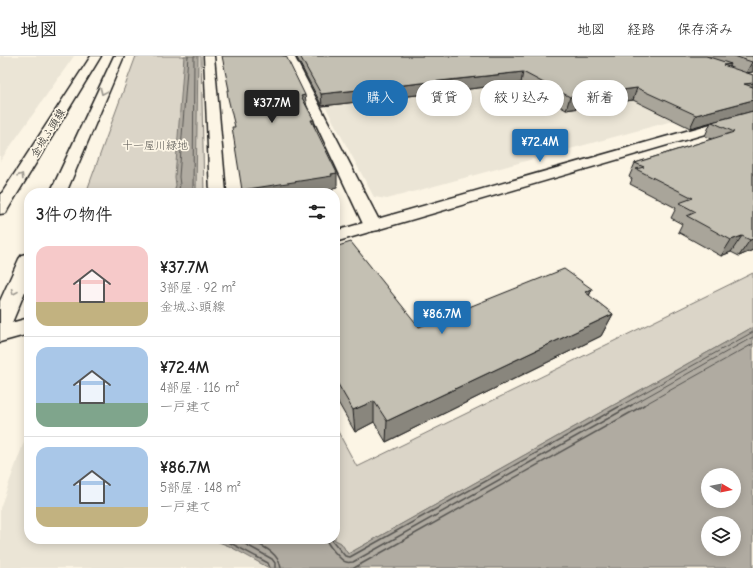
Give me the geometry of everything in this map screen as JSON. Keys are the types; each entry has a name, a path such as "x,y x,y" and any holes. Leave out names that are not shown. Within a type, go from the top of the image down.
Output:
{"street":[{"name":"金城ふ頭線","path":"0,210 96,56"},
{"path":"60,188 119,56"},
{"path":"209,56 218,188"},
{"path":"289,56 373,226"},
{"path":"340,236 753,116"},
{"path":"0,325 24,270"},
{"path":"0,334 24,327"}],"shaded area":[{"path":"0,56 74,56 0,161"},
{"path":"298,56 552,80 480,80 480,116 564,116 564,81 572,82 572,116 628,116 628,87 753,99 387,199 374,197"},
{"path":"24,442 24,544 224,544 269,568 0,568 0,508"}],"green space":[{"name":"十一屋川緑地","path":"136,56 201,56 204,188 88,188"},
{"path":"753,273 753,327 348,554 340,542 340,435 357,467"}],"water":[{"path":"184,56 198,56 196,188 175,188"},
{"path":"753,327 753,568 269,568 224,544 340,544 340,542 348,554"}],"building":[{"path":"222,56 286,56 305,95 301,96 314,120 311,120 337,173 331,174 332,176 255,188 242,188 232,127 235,127 228,98 227,90 229,90"},
{"path":"300,56 706,56 731,64 723,65 753,75 753,83 744,84 753,87 753,100 696,115 637,88 628,89 628,80 572,80 572,97 570,97 564,94 564,80 538,80 523,72 450,80 416,80 416,84 408,85 408,80 352,80 352,91 321,94"},
{"path":"734,56 753,56 753,62 752,62"},
{"path":"753,111 753,239 750,240 742,236 731,240 687,216 696,212 679,203 693,198 636,169 644,167 635,163 734,132 712,122"},
{"path":"351,242 419,327 564,269 592,289 585,292 613,314 387,421 374,401 353,410 340,388 340,245"}]}
